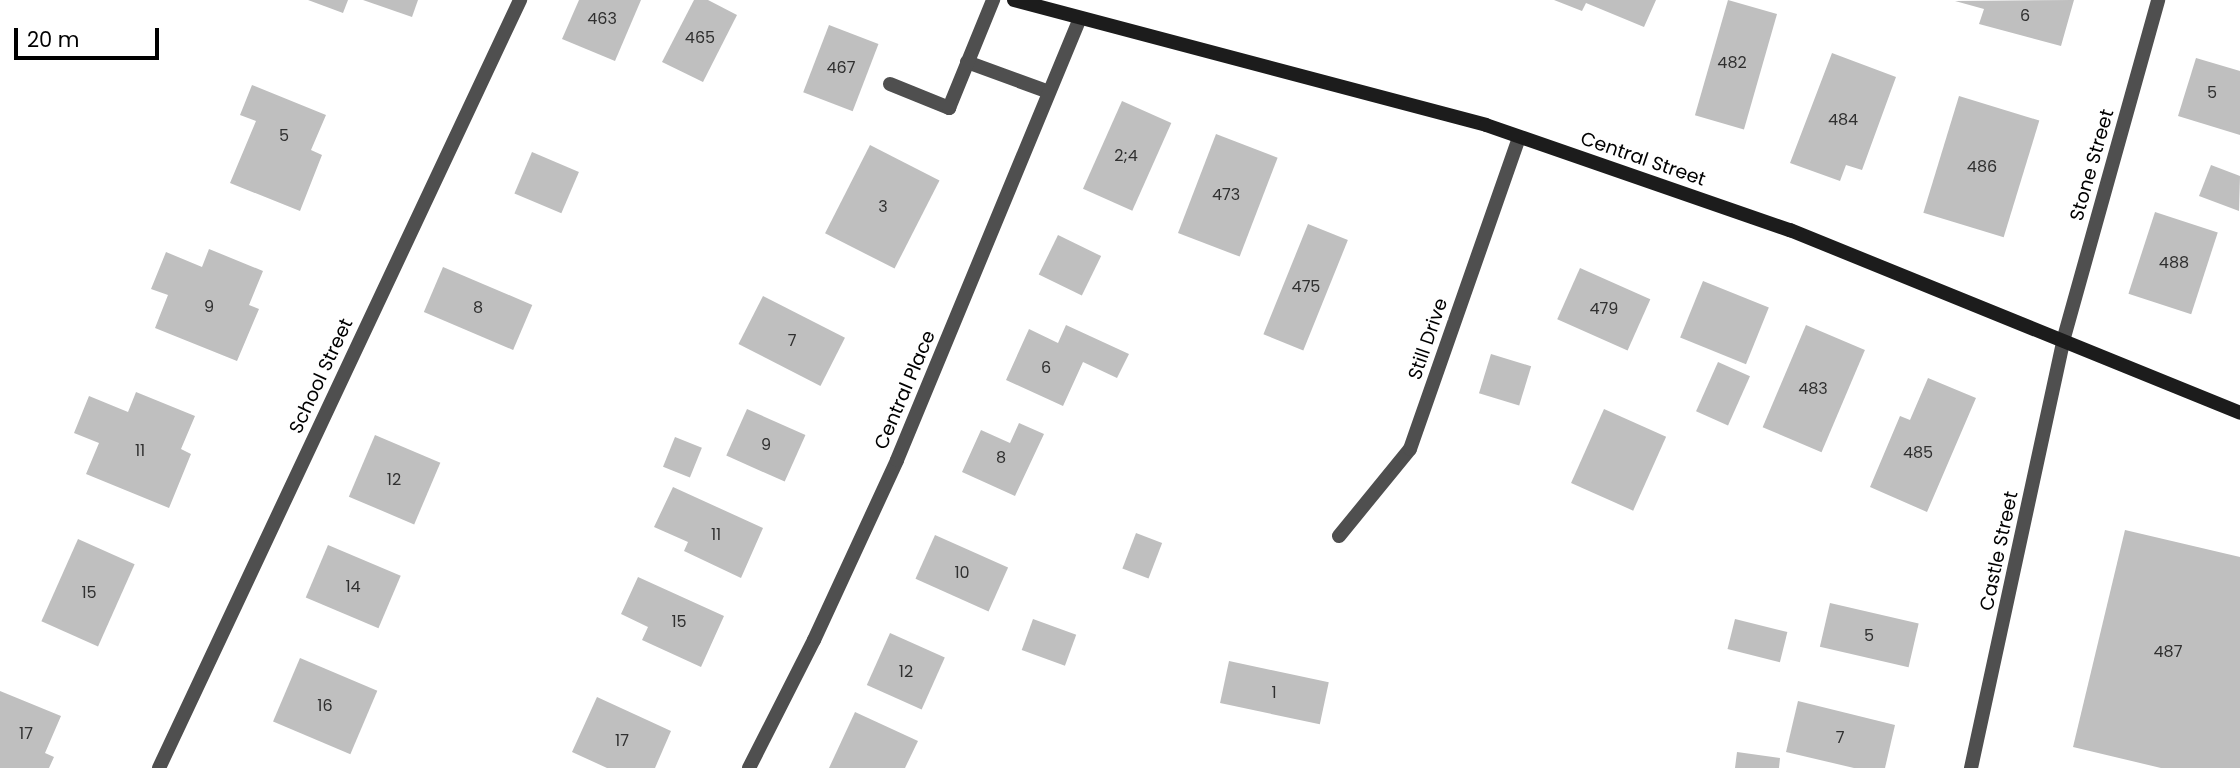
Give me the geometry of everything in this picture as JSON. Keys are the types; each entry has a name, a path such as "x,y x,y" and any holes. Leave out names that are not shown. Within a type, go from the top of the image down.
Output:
{"main road":[{"name":"Central Street","path":"1014,0 1519,136 1790,230 2240,413"}],"street":[{"name":"School Street","path":"159,768 520,0"},
{"path":"890,84 948,108 993,0"},
{"name":"Stone Street","path":"2063,341 2158,0"},
{"name":"Central Place","path":"749,768 814,640 897,460 1080,19"},
{"path":"967,62 1049,92"},
{"name":"Still Drive","path":"1339,536 1410,449 1519,136"},
{"name":"Castle Street","path":"1971,768 2063,341"}],"building":[{"path":"308,0 348,0 343,13"},
{"path":"363,0 418,0 412,17"},
{"path":"579,0 641,0 615,61 562,39"},
{"path":"694,0 708,0 737,15 703,82 662,62"},
{"path":"1554,0 1656,0 1644,27 1586,3 1582,11"},
{"path":"1728,0 1777,14 1744,129 1695,115"},
{"path":"2074,0 2061,46 1979,24 1984,9 1955,1"},
{"path":"829,25 878,44 853,111 803,92"},
{"path":"1832,53 1896,77 1862,170 1846,165 1840,181 1790,163"},
{"path":"2196,58 2240,71 2240,135 2178,116"},
{"path":"252,85 326,115 311,150 322,155 300,211 230,183 256,121 240,115"},
{"path":"1959,96 2039,121 2004,237 1923,213"},
{"path":"1122,101 1171,123 1132,211 1083,189"},
{"path":"1216,134 1278,158 1240,257 1178,233"},
{"path":"870,145 939,180 895,269 825,233"},
{"path":"532,152 579,172 561,213 514,193"},
{"path":"2211,165 2240,176 2239,211 2199,196"},
{"path":"2155,212 2218,232 2191,314 2128,294"},
{"path":"1308,224 1348,240 1303,350 1263,334"},
{"path":"1058,235 1101,256 1082,296 1039,275"},
{"path":"209,249 263,271 249,305 259,309 237,361 155,328 168,295 151,289 166,252 202,267"},
{"path":"443,267 532,305 513,350 424,312"},
{"path":"1580,268 1650,299 1628,350 1557,319"},
{"path":"1703,281 1769,308 1746,364 1680,338"},
{"path":"763,296 845,338 820,386 738,344"},
{"path":"1066,325 1129,354 1117,378 1083,362 1063,406 1006,380 1029,329 1058,343"},
{"path":"1806,325 1865,350 1822,452 1763,427"},
{"path":"1491,354 1531,366 1519,405 1479,393"},
{"path":"1718,362 1750,376 1728,426 1696,411"},
{"path":"1928,378 1976,398 1927,512 1870,487 1900,416 1910,420"},
{"path":"136,392 195,416 181,449 191,454 169,508 86,474 99,443 74,433 89,396 128,412"},
{"path":"747,409 805,435 785,482 726,456"},
{"path":"1604,409 1666,437 1633,511 1571,483"},
{"path":"1019,423 1044,434 1015,496 962,472 981,430 1010,443"},
{"path":"375,435 440,463 414,524 349,497"},
{"path":"675,437 702,448 690,478 663,467"},
{"path":"673,487 763,528 741,578 684,551 688,542 654,527"},
{"path":"2125,530 2240,557 2240,768 2161,768 2073,747"},
{"path":"1136,533 1162,543 1149,579 1122,568"},
{"path":"935,535 1008,568 989,611 915,579"},
{"path":"78,539 135,564 98,646 41,621"},
{"path":"328,545 401,576 378,628 306,597"},
{"path":"638,577 724,616 701,667 642,640 648,627 621,614"},
{"path":"1830,603 1919,623 1909,667 1820,647"},
{"path":"1033,619 1076,635 1065,666 1022,650"},
{"path":"1735,619 1787,632 1780,662 1728,649"},
{"path":"890,633 945,657 922,709 867,685"},
{"path":"300,658 377,691 350,754 273,722"},
{"path":"1229,661 1329,682 1320,724 1220,703"},
{"path":"0,691 61,716 45,753 54,757 49,768 0,768"},
{"path":"597,697 671,731 655,768 607,768 572,752"},
{"path":"1798,701 1895,725 1885,768 1854,768 1786,752"},
{"path":"855,712 918,741 905,768 829,768"},
{"path":"1737,752 1780,758 1779,768 1735,768"}]}
